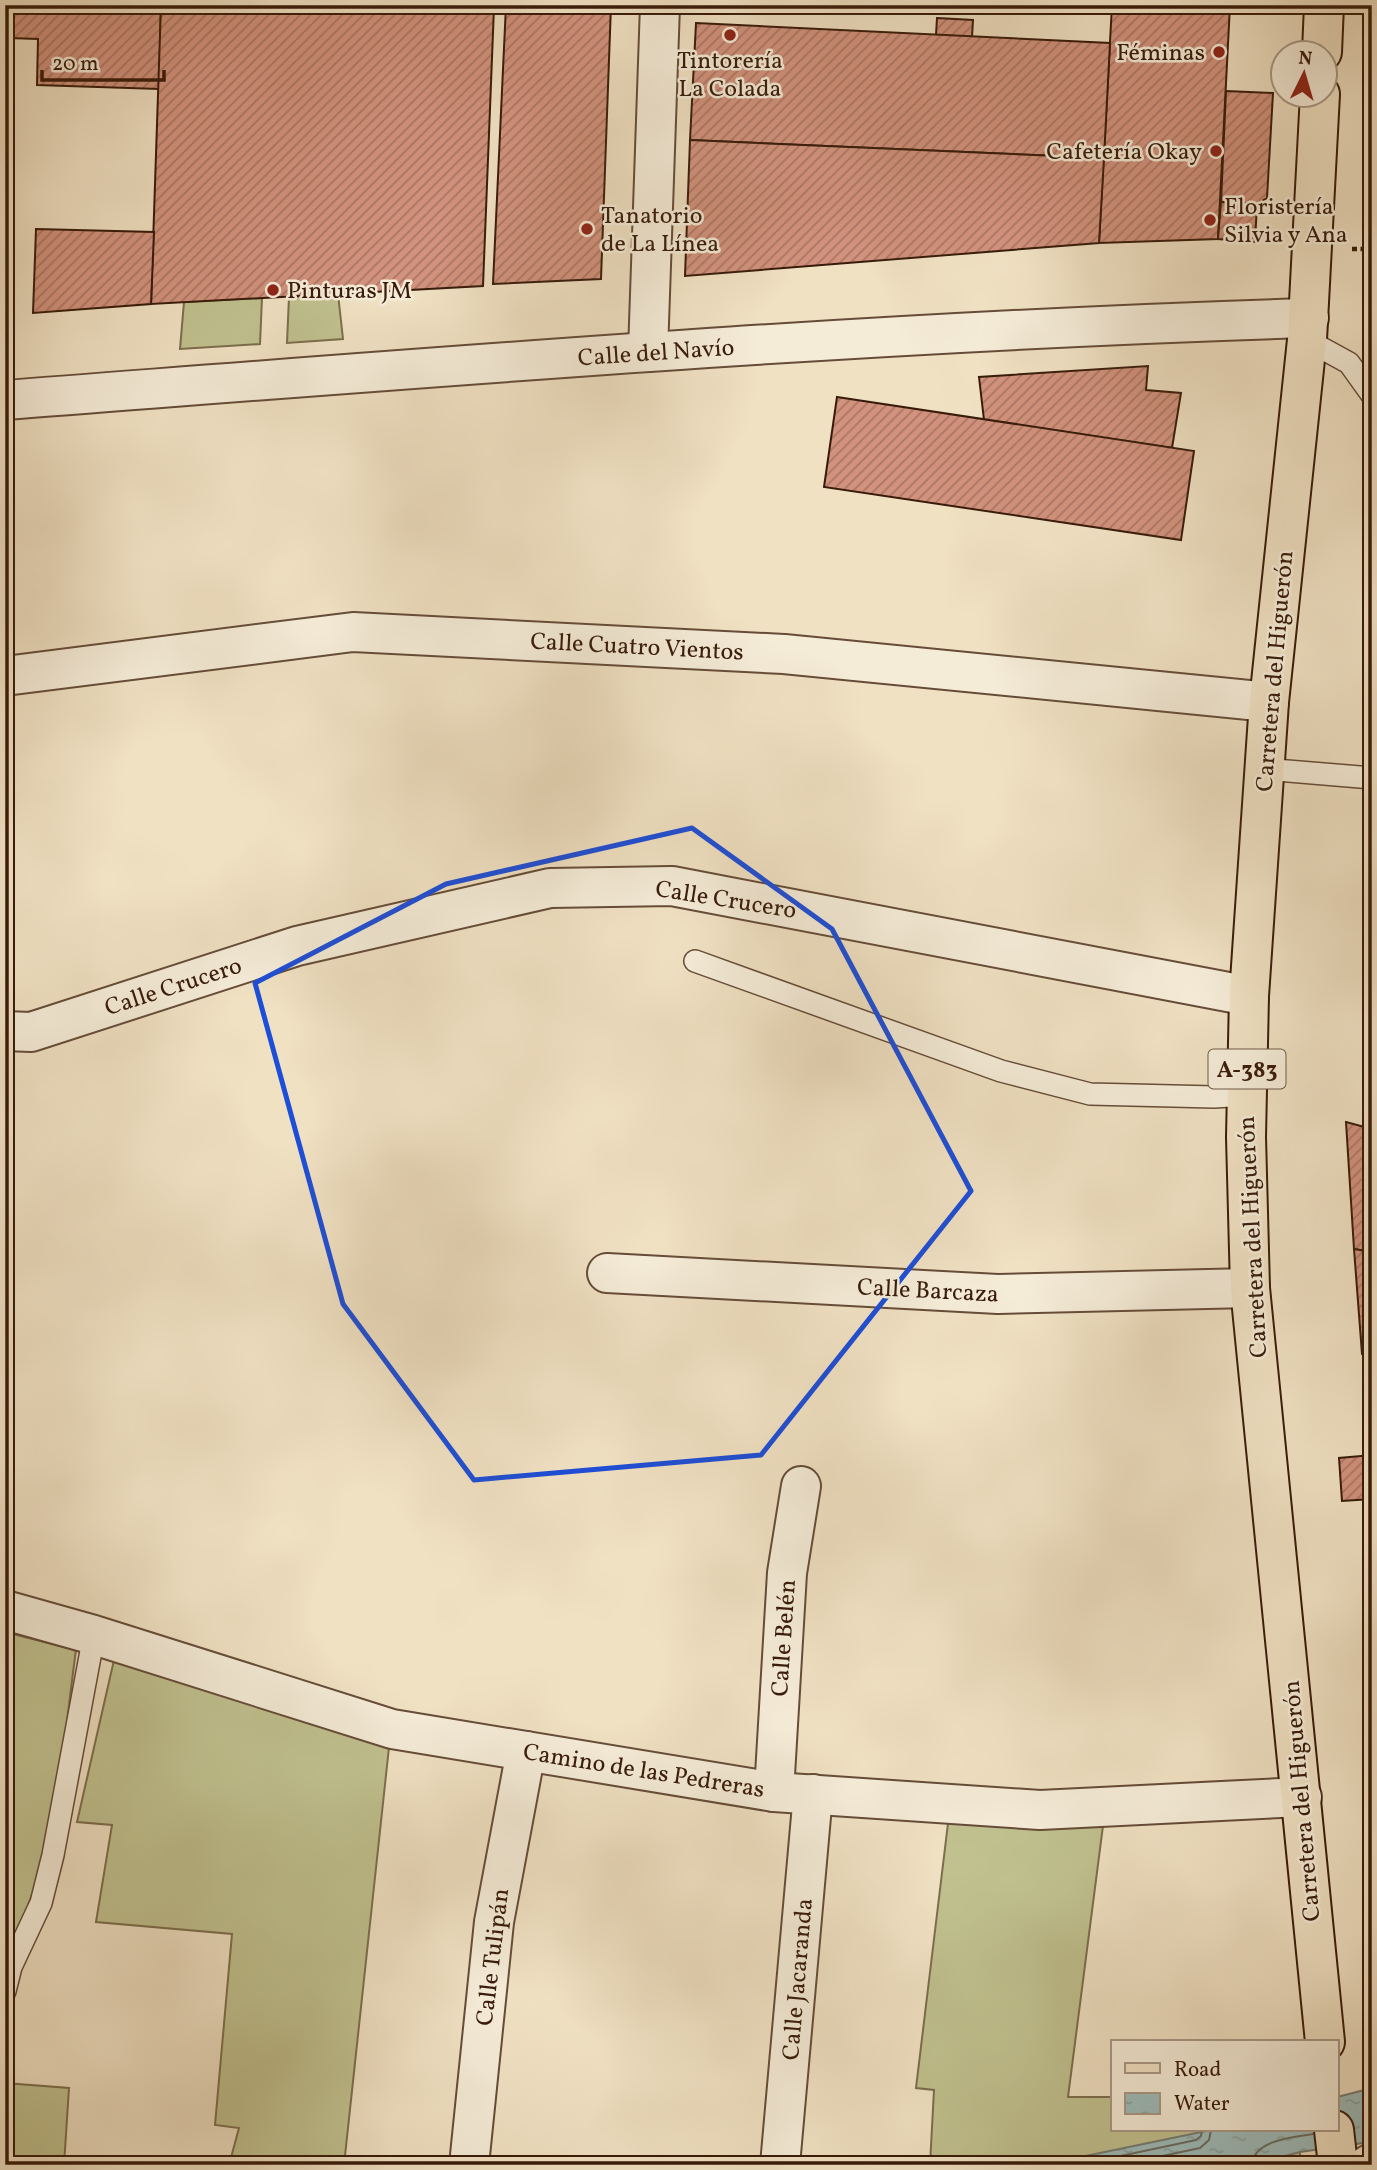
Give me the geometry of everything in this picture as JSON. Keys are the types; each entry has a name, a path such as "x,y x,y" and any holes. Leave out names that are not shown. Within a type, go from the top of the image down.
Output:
{"main road":[{"path":"1323,38 1324,5"},
{"name":"Carretera del Higuerón","path":"1319,108 1308,329 1264,769 1249,996 1247,1095 1250,1288 1325,2040"},
{"path":"1334,2132 1338,2165"}],"street":[{"path":"648,352 660,5"},
{"name":"Calle del Navío","path":"5,400 648,352 995,331 1308,329"},
{"name":"Calle Cuatro Vientos","path":"5,676 353,632 784,654 1269,702"},
{"name":"Calle Crucero","path":"5,1031 31,1032 298,946 550,888 672,886 1249,996"},
{"name":"Calle Barcaza","path":"607,1273 998,1294 1250,1288"},
{"name":"Calle Belén","path":"774,1792 787,1573 801,1486"},
{"name":"Camino de las Pedreras","path":"5,1610 94,1635 392,1729 774,1792 1040,1810 1302,1797"},
{"name":"Calle Tulipán","path":"469,2165 494,1922 526,1751"},
{"name":"Calle Jacaranda","path":"780,2165 813,1794"}],"lane":[{"path":"1308,329 1349,363 1372,395"},
{"path":"1264,769 1372,778"},
{"path":"695,961 1001,1070 1090,1094 1214,1097 1247,1095"},
{"path":"5,1991 11,1967 41,1903 53,1855 94,1635"}],"highlighted area":[{"path":"692,828 832,929 971,1191 761,1455 474,1480 343,1304 255,983 446,884"}],"green space":[{"path":"338,294 343,339 287,343 289,297"},
{"path":"262,298 260,344 180,349 184,302"},
{"path":"1366,685 1372,685 1372,763 1363,762"},
{"path":"5,1632 76,1650 61,1771 50,1831 34,1889 5,1960"},
{"path":"114,1660 390,1738 344,2165 229,2165 239,2128 215,2125 232,1934 96,1922 112,1825 77,1822"},
{"path":"949,1815 1104,1818 1068,2097 1111,2097 1111,2132 1294,2132 1304,2165 930,2165 934,2090 916,2088"},
{"path":"5,2083 69,2088 64,2165 5,2165"}],"water":[{"path":"1372,2088 1372,2141 1300,2152 1252,2165 1042,2165 1201,2132 1338,2132 1338,2097"}],"building":[{"path":"10,5 161,5 159,89 37,85 38,39 9,38"},
{"path":"161,5 494,7 483,286 151,304"},
{"path":"506,5 611,5 601,279 493,284"},
{"path":"1112,5 1230,5 1218,239 1099,243"},
{"path":"937,18 973,20 972,37 936,35"},
{"path":"696,23 1110,43 1104,158 690,140"},
{"path":"1226,91 1268,93 1268,108 1272,108 1267,198 1257,204 1221,202"},
{"path":"690,140 1104,158 1099,243 685,276"},
{"path":"1221,202 1257,204 1255,242 1218,239"},
{"path":"36,229 154,232 151,304 33,313"},
{"path":"1148,366 1146,390 1181,393 1172,448 984,420 979,377"},
{"path":"837,397 1194,451 1181,540 824,487"},
{"path":"1346,1122 1372,1129 1372,1252 1354,1249"},
{"path":"1354,1249 1372,1252 1372,1353 1362,1354"},
{"path":"1372,1455 1372,1499 1342,1501 1339,1458"}],"place":[{"name":"Tintorería La Colada","path":"730,35"},
{"name":"Féminas","path":"1219,52"},
{"name":"Cafetería Okay","path":"1216,151"},
{"name":"Floristería Silvia y Ana","path":"1210,220"},
{"name":"Tanatorio de La Línea","path":"587,229"},
{"name":"Pinturas JM","path":"273,290"}]}
